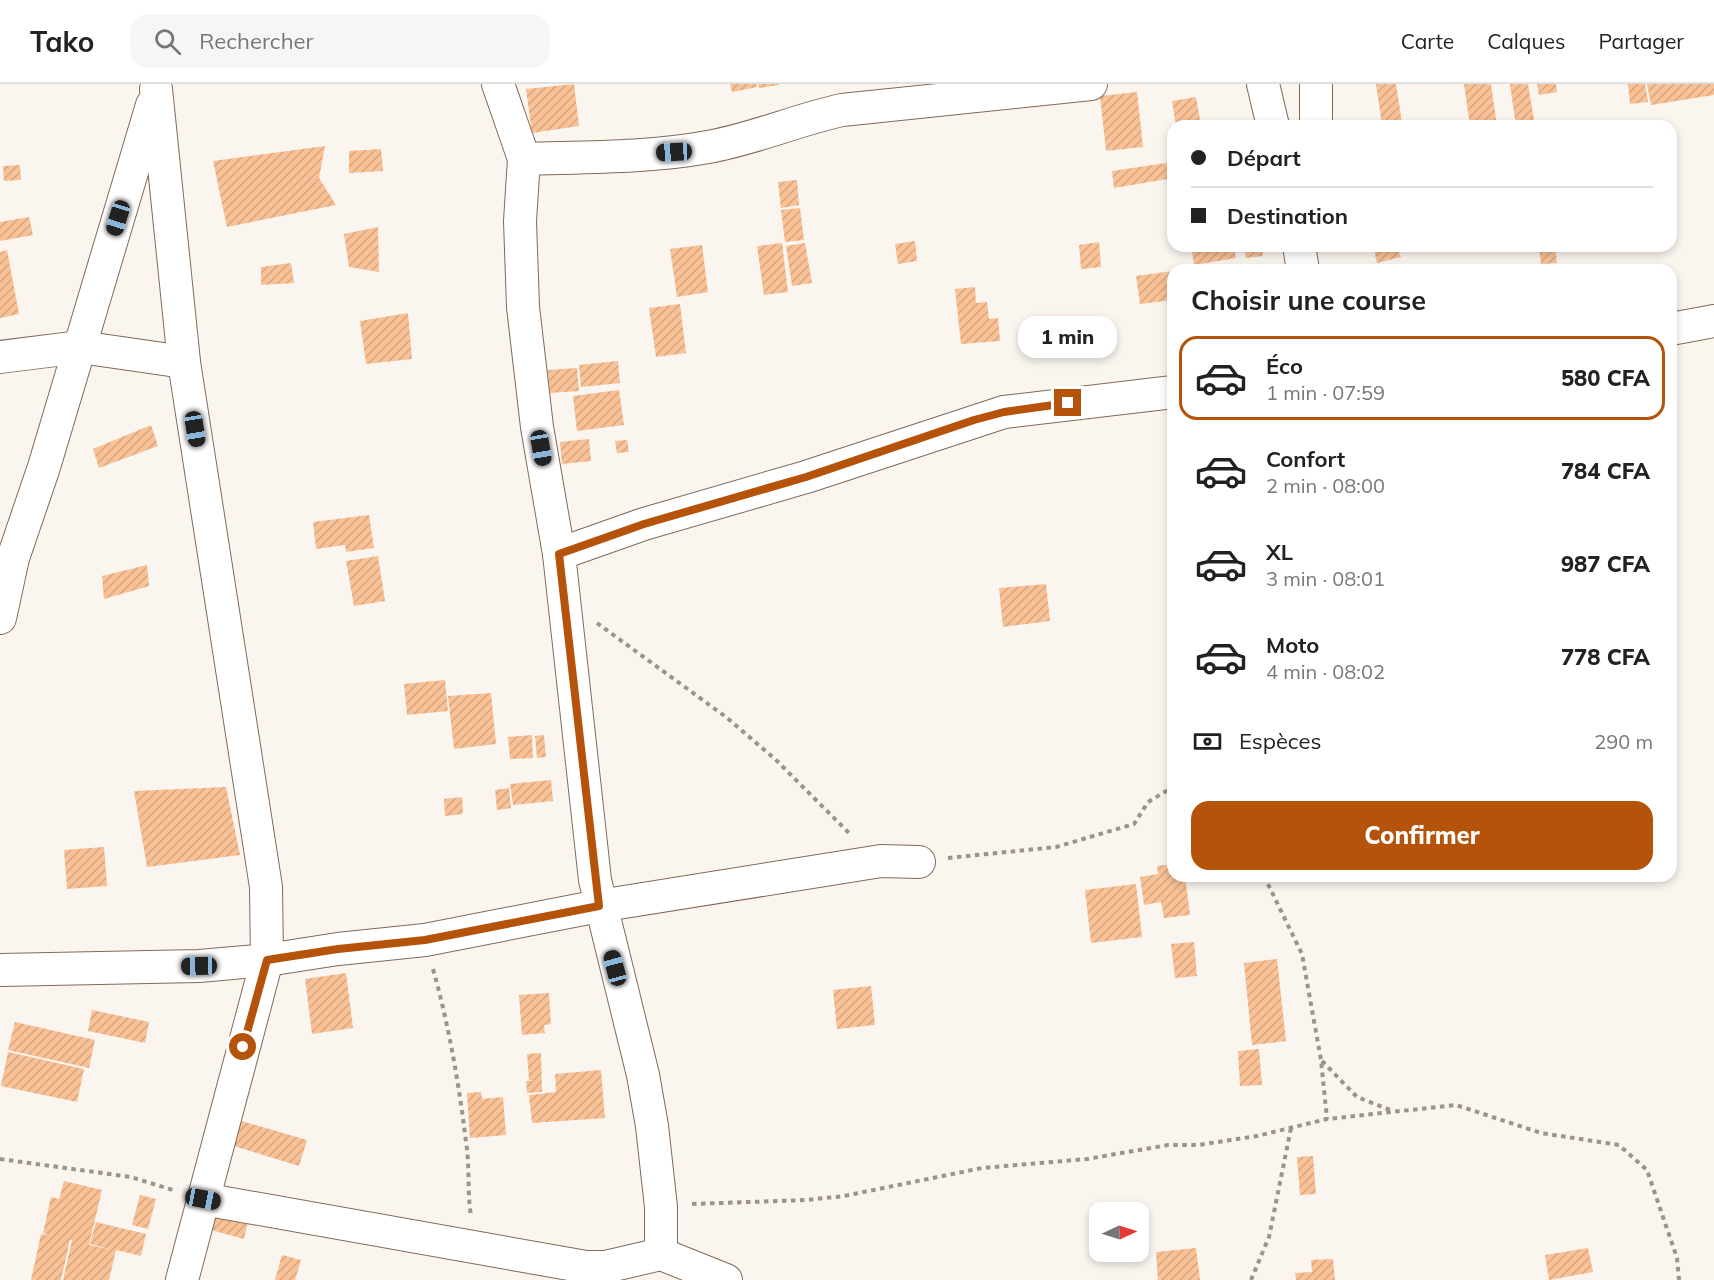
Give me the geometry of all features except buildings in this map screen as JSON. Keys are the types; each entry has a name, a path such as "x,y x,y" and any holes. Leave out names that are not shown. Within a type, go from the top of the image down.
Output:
{"street":[{"path":"498,84 524,159 520,221 523,307 537,427 559,554 599,906 643,1075 661,1207 661,1254"},
{"path":"524,159 674,152 753,136 812,116 842,110 1091,84"},
{"path":"1263,84 1272,120"},
{"path":"1316,84 1316,120"},
{"path":"0,618 13,558 44,467 157,87"},
{"path":"157,87 184,362 266,887 267,960 182,1280"},
{"path":"1677,328 1714,321"},
{"path":"0,357 80,347 184,362"},
{"path":"559,554 644,524 806,477 1004,412 1167,393"},
{"path":"0,970 199,966 267,960 338,949 425,940 599,906 881,861 919,861"},
{"path":"203,1199 405,1237 586,1267 605,1267 661,1254 726,1280"}],"path":[{"path":"564,601 726,717 775,759 832,819 881,861"},
{"path":"919,861 1056,847 1134,824 1148,802 1167,791"},
{"path":"1267,882 1302,954 1322,1060 1327,1119"},
{"path":"425,940 453,1053 467,1145 468,1193 474,1234 480,1248"},
{"path":"1322,1060 1356,1097 1394,1112"},
{"path":"661,1207 844,1196 982,1168 1087,1159 1168,1145 1198,1145 1327,1119 1456,1105 1541,1133 1619,1145 1647,1170 1677,1258 1679,1280"},
{"path":"1251,1280 1269,1237 1291,1128"},
{"path":"0,1159 131,1177 203,1199"}],"route":[{"path":"243,1047 267,960 338,949 425,940 599,906 559,554 644,524 806,477 974,420 1004,412 1068,403"}]}
